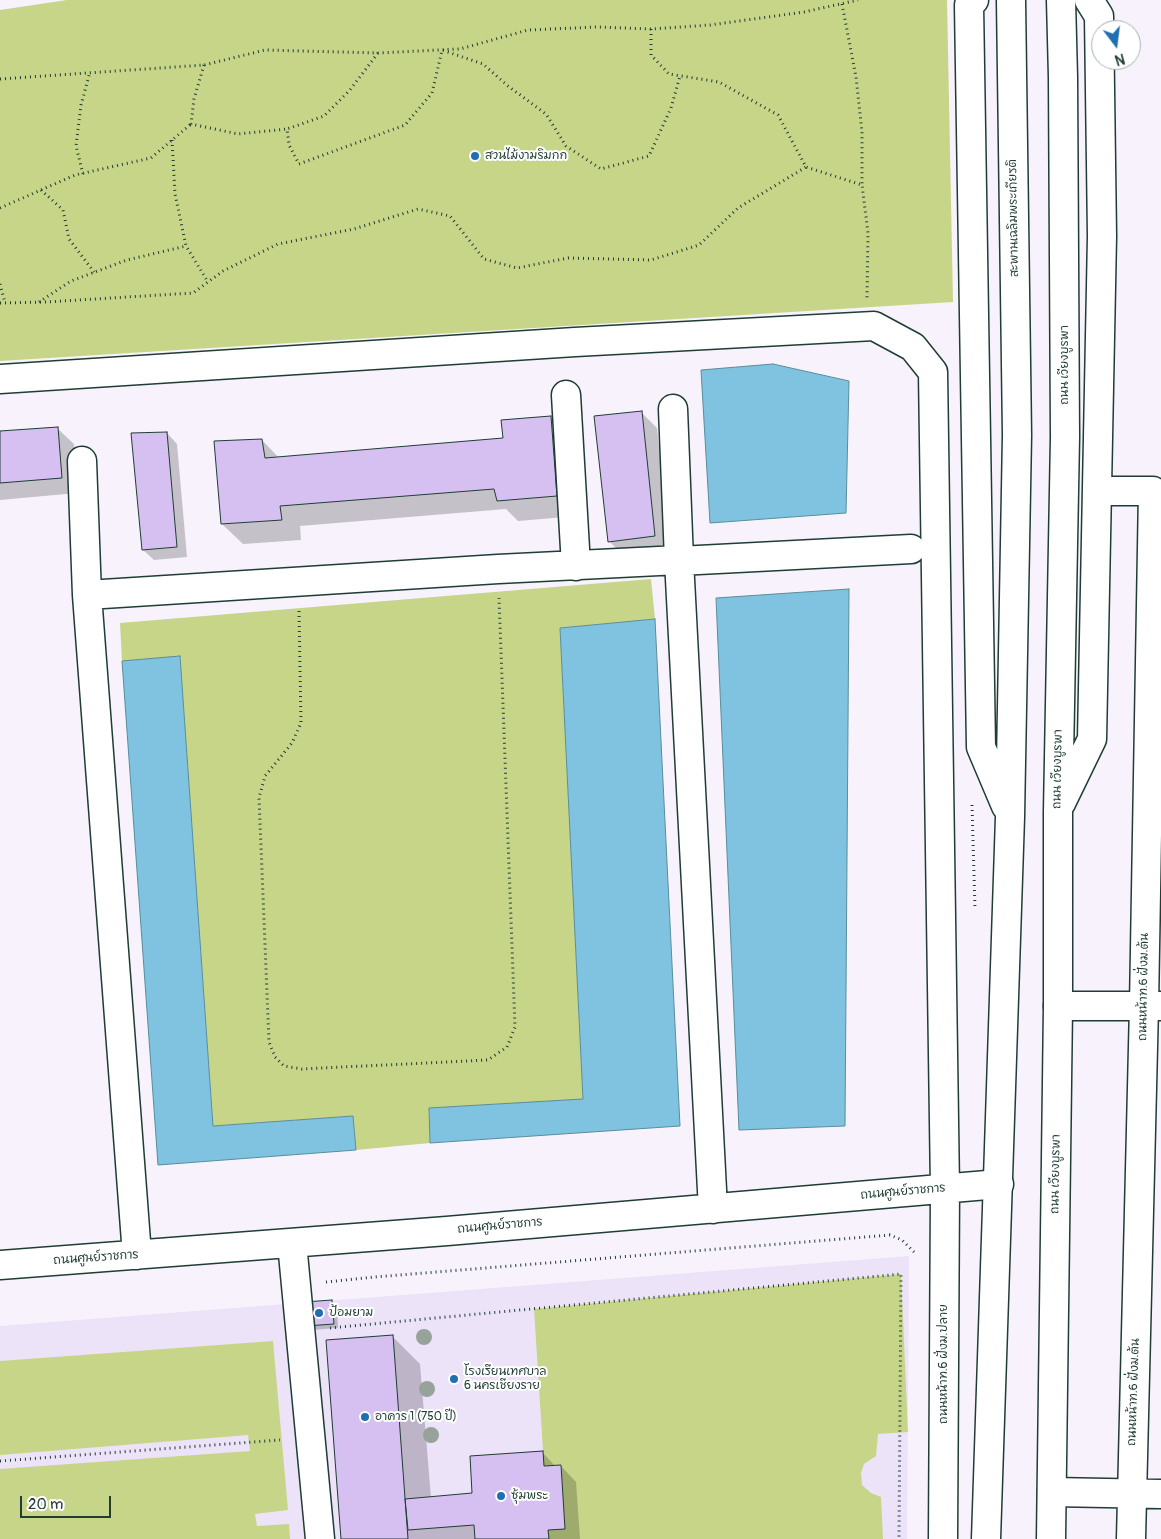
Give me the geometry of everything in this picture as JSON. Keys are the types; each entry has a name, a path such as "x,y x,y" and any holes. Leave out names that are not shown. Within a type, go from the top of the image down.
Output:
{"main road":[{"path":"974,0 970,5 981,747 1010,817 986,1539"},
{"name":"สะพานเฉลิมพระเกียรติ","path":"1010,817 1017,435 1011,0"},
{"name":"ถนน เวียงบูรพา","path":"1051,1539 1058,1006 1058,811 1065,438 1064,77 1061,0"},
{"path":"1058,811 1092,739 1102,236 1099,16 1089,0"},
{"path":"0,379 867,326"},
{"name":"ถนนหน้าท.6 ฝั่งม.ปลาย","path":"867,326 874,326 913,347 932,372 945,1189 943,1539"},
{"path":"566,395 576,566"},
{"path":"673,409 679,560 714,1209"},
{"path":"82,460 87,595 137,1255"},
{"name":"ถนนหน้าท.6 ฝั่งม.ต้น","path":"1098,491 1154,491 1153,1006 1131,1493 1131,1539"},
{"path":"87,595 498,569 911,549"},
{"path":"1058,1006 1153,1006"},
{"name":"ถนนศูนย์ราชการ","path":"0,1265 714,1209 999,1184"},
{"path":"292,1243 320,1539"},
{"path":"1052,1492 1161,1494"}],"path":[{"path":"0,79 204,65 265,50 378,53 460,49 528,30 597,27 651,29 710,25 804,12 858,0"},
{"path":"842,4 856,77 862,132 862,185 868,232 867,326"},
{"path":"651,29 651,56 669,74 720,82 778,115 806,167 862,185"},
{"path":"442,50 483,64 508,86 546,114 566,146 601,169 649,156 671,108 680,76"},
{"path":"287,129 289,145 299,164 405,125 432,92 442,50"},
{"path":"191,124 238,134 287,129 324,116 350,90 378,53"},
{"path":"0,208 75,175 151,158 191,124 194,99 204,65"},
{"path":"83,174 76,146 80,105 90,72"},
{"path":"172,140 175,194 186,246 208,282"},
{"path":"0,284 2,303 194,293 223,271 278,244 354,229 418,209 450,216 484,259 517,268 568,258 651,260 699,244 738,208 806,167"},
{"path":"41,190 63,210 69,239 94,272"},
{"path":"39,302 71,281 94,272 127,260 186,246"},
{"path":"298,583 301,723 292,743 265,776 259,798 269,1042 275,1057 284,1066 302,1069 488,1060 507,1047 515,1027 498,569"},
{"path":"326,1282 890,1235 902,1240 915,1254"},
{"path":"324,1328 901,1274 899,1539"},
{"path":"0,1461 288,1439"}],"shaded area":[{"name":"โรงเรียนเทศบาล 6 นครเชียงราย","path":"909,1256 907,1539 0,1539 0,1326"}],"green space":[{"name":"สวนไม้งามริมกก","path":"67,0 947,0 953,302 0,361 0,10"},
{"path":"651,579 655,619 560,628 583,1100 429,1108 430,1143 356,1150 353,1116 213,1126 180,657 122,661 120,623"},
{"path":"901,1274 908,1432 878,1434 876,1456 864,1464 861,1473 862,1485 871,1493 881,1497 883,1539 549,1539 548,1530 565,1528 561,1465 544,1466 534,1309"},
{"path":"273,1341 288,1510 255,1514 257,1526 289,1524 290,1539 0,1539 0,1469 250,1451 248,1435 0,1455 0,1361"}],"water":[{"path":"773,364 849,381 846,513 710,523 701,370"},
{"path":"849,589 845,1126 739,1130 716,598"},
{"path":"655,619 680,1126 430,1143 429,1108 583,1099 560,628"},
{"path":"180,656 213,1126 353,1116 356,1150 158,1165 122,661"}],"building":[{"path":"642,411 655,536 608,542 594,416"},
{"path":"551,416 557,496 497,501 494,489 280,506 282,520 221,524 214,441 262,439 265,458 503,438 501,420"},
{"path":"58,427 62,478 0,483 0,431"},
{"path":"167,432 177,547 142,550 131,433"},
{"name":"ป้อมยาม","path":"332,1300 334,1324 306,1326 304,1302"},
{"name":"อาคาร 1 (750 ปี)","path":"393,1335 408,1539 341,1539 326,1340"},
{"name":"ซุ้มพระ","path":"543,1451 544,1466 561,1465 565,1529 548,1530 549,1539 475,1539 474,1525 408,1530 405,1499 472,1493 470,1456"}],"place":[{"name":"สวนไม้งามริมกก","path":"475,156"},
{"name":"ป้อมยาม","path":"319,1313"},
{"name":"โรงเรียนเทศบาล 6 นครเชียงราย","path":"454,1379"},
{"name":"อาคาร 1 (750 ปี)","path":"365,1417"},
{"name":"ซุ้มพระ","path":"501,1496"}]}
